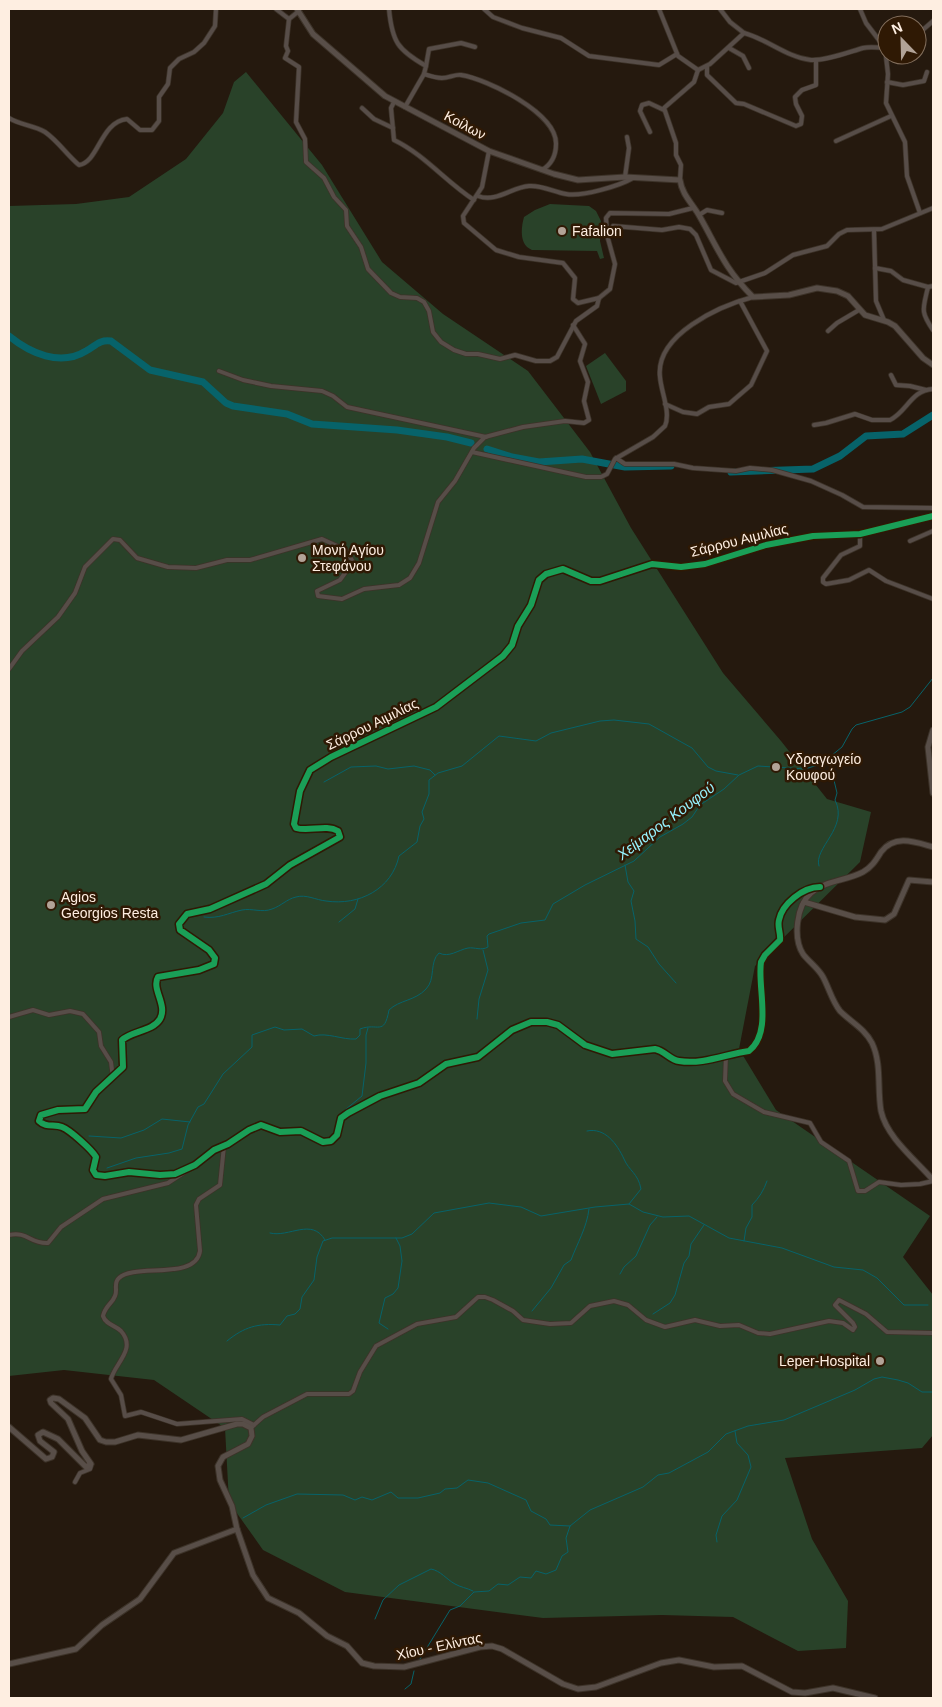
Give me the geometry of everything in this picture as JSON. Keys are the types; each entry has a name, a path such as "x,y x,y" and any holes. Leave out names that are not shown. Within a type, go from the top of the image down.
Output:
{"main road":[{"name":"Κοίλων","path":"298,10 313,34 394,102 489,151"},
{"path":"489,151 542,170 582,180 625,177 680,180 684,194 699,215 724,264 752,297 827,289 848,296 859,310 868,317 884,320 895,326 923,358 933,365"},
{"path":"933,730 928,747 933,793"},
{"path":"933,848 904,840 892,843 863,872 820,887 809,895 804,902 798,924 798,940 802,952 823,976 838,1008 864,1031 871,1041 877,1059 881,1108 886,1122 895,1137 933,1180"},
{"path":"804,902 856,916 885,920 894,914 909,880 933,882"},
{"path":"9,1427 46,1459 52,1458 54,1452 38,1439 38,1434 43,1432 58,1439 83,1466 90,1466 72,1425 53,1406 51,1399 59,1399 86,1418 100,1440 106,1442 114,1442 138,1435 181,1440 237,1424 253,1426"},
{"name":"Χίου - Ελίντας","path":"253,1426 252,1436 248,1444 223,1457 218,1466 220,1480 232,1506 237,1529 253,1575 268,1598 299,1613 326,1636 347,1646 359,1661 370,1665 406,1667 463,1651 492,1646 502,1649 563,1684 578,1689 596,1687 661,1663 677,1660 714,1667 742,1666 792,1692 805,1693 833,1688 874,1698"},
{"path":"9,1664 76,1649 102,1625 140,1599 174,1553 237,1529"}],"street":[{"path":"9,118 16,122 30,124 46,132 79,165 90,159 102,137 110,128 124,119 140,130 152,130 159,121 159,97 168,84 170,68 179,59 194,52 204,43 215,26 216,9"},
{"path":"276,9 288,19"},
{"path":"389,9 391,26 401,49 426,66"},
{"path":"484,9 493,17 522,28 561,38 595,57 620,58 659,65 677,54"},
{"path":"659,9 677,54 698,70"},
{"path":"720,9 730,22 744,33 767,41 781,50 816,60 866,48 877,48"},
{"path":"860,9 866,23 877,37"},
{"path":"298,10 288,19 286,46 288,51 285,58 299,67 296,122 305,139 306,162 324,178 334,197 346,210 347,226 361,246 366,266 389,292 398,296 417,298 424,302 427,306 435,335 450,348 466,354 478,354 500,359 515,355 547,362 557,356 573,325 583,314 598,304 599,298 610,289 615,266 607,232 606,218 610,213 669,214 693,208"},
{"path":"680,180 681,165 676,155 676,143 664,110 666,105 694,82 698,70 707,66 744,33"},
{"path":"405,107 424,73 429,49 460,43 475,47"},
{"path":"729,48 743,56 749,68"},
{"path":"707,66 707,75 730,99 796,126 800,124 802,119 795,97 802,90 816,85 816,60"},
{"path":"886,65 886,101 905,142 907,176 920,213"},
{"path":"887,82 903,85 924,81 927,72"},
{"path":"424,73 443,78 463,75 499,89 539,113 550,126 556,141 551,162 542,170"},
{"path":"394,102 391,108 394,140 410,148 448,182 474,200"},
{"path":"650,132 641,107 643,103 649,103 664,110"},
{"path":"362,108 374,119 393,128"},
{"path":"836,141 892,116"},
{"path":"625,177 629,148 627,138"},
{"name":"Κοίλων","path":"489,151 482,187 478,196 463,216 465,225 496,250 519,257 565,264 575,278 575,301 580,303 599,298"},
{"path":"478,196 492,197 524,187 534,186 566,194 576,194 613,188 633,178"},
{"path":"607,232 612,227 618,226 662,230 679,227 690,228 696,235 711,270 728,280 739,283 765,273 793,254 828,246 839,234 847,230 882,229 933,208"},
{"path":"699,215 707,210 722,213"},
{"path":"874,230 876,305 884,320"},
{"path":"874,268 891,271 903,280 931,286 924,316 933,330"},
{"path":"473,450 586,477 604,475 615,459 663,429 667,422 660,370 663,356 670,344 697,320 752,297"},
{"path":"665,404 683,412 698,414 709,407 729,404 750,387 767,349 744,312 740,301"},
{"path":"828,331 859,310"},
{"path":"219,371 235,378 271,386 322,391 333,396 347,407 484,438 523,427 564,421 588,422 590,416 584,401 588,382 580,361 585,344 573,325"},
{"path":"891,375 896,385 907,385 926,390"},
{"path":"814,425 855,414 872,420 890,420 897,416 911,399 926,390 933,389"},
{"path":"9,669 22,651 58,617 75,593 85,567 113,538 122,542 137,558 161,566 196,568 227,560 250,560 322,539 346,550 353,562 340,580 317,591 318,596 339,600 364,589 399,585 412,576 418,567 438,502 455,481 473,450 484,438"},
{"path":"615,459 626,464 674,464 693,468 736,471 750,468 772,470 811,482 842,495 863,507 933,508"},
{"name":"Σάρρου Αιμιλίας","path":"113,1078 123,1065 122,1040 153,1026 160,1017 162,1008 156,983 158,977 199,970 214,963 215,957 211,952 180,930 178,924 182,918 190,913 215,906 266,884 290,865 340,837 336,830 302,829 296,828 294,824 300,791 310,770 331,757 436,707 503,656 512,645 518,626 531,605 538,582 544,575 563,568 588,580 600,581 652,564 693,566 718,561 754,548 791,540 860,534 933,516"},
{"path":"910,541 933,531"},
{"path":"860,534 860,546 838,558 823,578 824,583 849,580 869,570 886,581 933,599"},
{"path":"9,1235 22,1233 37,1241 48,1242 60,1227 97,1202 110,1196 168,1183 181,1176 214,1150 224,1146 248,1130 261,1125 280,1132 302,1131 323,1142 331,1141 337,1135 341,1118 348,1113 380,1096 419,1083 446,1064 478,1057 512,1030 531,1022 547,1022 558,1025 585,1044 616,1055 655,1049 661,1050 673,1060 687,1062 707,1060 750,1050 759,1032 763,1009 761,962 780,940 778,922 782,912 791,901 808,889 820,887"},
{"path":"9,1017 33,1010 49,1015 70,1011 83,1014 99,1032 101,1046 110,1062 113,1078 95,1093 85,1109 53,1111 41,1116 39,1121 45,1125 67,1129 92,1152 96,1158 93,1171 98,1176 129,1172 166,1175 195,1164"},
{"path":"726,1055 725,1081 732,1094 764,1112 810,1123 821,1142 849,1161 858,1191 865,1191 879,1182 901,1185 933,1180"},
{"path":"224,1146 220,1185 199,1199 196,1205 200,1251 198,1258 191,1264 172,1269 120,1276 116,1281 116,1295 105,1308 103,1316 108,1323 121,1332 127,1342 126,1352 111,1379 121,1395 125,1416 141,1412 177,1424 244,1419 253,1426 269,1414 307,1394 350,1394 354,1390 364,1364 376,1346 417,1324 456,1317 472,1301 480,1297 489,1298 508,1308 522,1320 533,1322 571,1323 590,1306 614,1301 628,1305 644,1319 662,1327 696,1320 720,1326 740,1325 758,1333 770,1334 786,1333 822,1322 843,1323 853,1330 855,1327 853,1323 835,1305 839,1300 866,1314 887,1332 933,1333"},
{"path":"76,1482 80,1473 90,1470 90,1466"}],"green space":[{"path":"246,72 322,165 382,262 443,314 528,371 590,452 631,528 723,673 827,799 871,812 860,862 755,966 739,1049 776,1110 930,1216 903,1257 933,1295 933,1435 922,1448 785,1458 812,1539 848,1601 846,1648 798,1651 733,1617 662,1615 543,1618 345,1592 263,1550 229,1502 225,1428 154,1380 64,1370 9,1376 9,206 76,204 129,197 186,159 223,113 234,82"},
{"name":"Fafalion","path":"550,204 589,206 596,211 601,221 600,241 604,258 600,259 597,251 532,250 528,248 522,236 524,217"},
{"path":"605,353 626,381 626,391 601,404 586,366"}],"waterway":[{"path":"9,336 26,348 56,358 76,356 101,342 111,341 150,370 203,382 226,403 233,406 287,414 312,424 397,430 447,437 471,443"},
{"path":"731,472 813,469 840,456 866,436 903,434 933,415"},
{"path":"487,449 512,457 539,462 582,459 625,467 671,466"},
{"name":"Χείμαρος Κουφού","path":"107,1168 136,1158 182,1149 188,1125 198,1107 204,1104 223,1074 252,1047 252,1035 275,1027 284,1030 302,1029 314,1036 324,1035 356,1039 360,1035 360,1029 382,1026 385,1023 389,1010 397,1004 417,996 426,989 431,980 434,961 439,953 446,955 468,948 485,948 488,947 487,936 489,934 521,923 545,920 553,904 585,885 634,861 660,837 692,817 700,805 724,789 739,775 758,766 805,769 821,764 842,747 856,725 902,712 910,707 933,678"},
{"path":"204,917 246,910 268,910 300,896 338,902 362,898 372,893 389,878 399,856 417,842 420,826 424,819 422,812 429,794 429,780 438,773 462,766 499,736 536,741 551,733 600,721 614,720 649,724 692,748 708,767 716,771 738,775"},
{"path":"819,866 821,852 838,820 835,800 837,793 829,759"},
{"path":"324,782 351,767 376,766 388,769 414,766 430,770 435,775"},
{"path":"625,865 628,882 634,891 631,901 636,939 648,947 659,964 676,983"},
{"path":"339,922 355,909 358,899"},
{"path":"477,1019 479,999 488,970 483,950"},
{"path":"345,1110 362,1096 368,1028"},
{"path":"89,1136 121,1138 144,1130 162,1119 190,1122"},
{"path":"587,1131 593,1130 610,1138 638,1179 641,1189 629,1204"},
{"path":"744,1241 746,1228 752,1217 752,1205 761,1194 767,1181"},
{"path":"227,1341 239,1332 258,1325 280,1325 287,1316 295,1314 300,1309 302,1297 314,1280 317,1257 323,1241 332,1238 402,1238 412,1234 434,1213 489,1203 521,1207 541,1216 595,1207 629,1204 643,1212 663,1217 689,1216 729,1238 782,1248 834,1267 863,1270 877,1278 904,1305 928,1305"},
{"path":"532,1311 551,1288 564,1265 571,1260 584,1229 589,1209"},
{"path":"620,1274 624,1267 636,1256 650,1225 657,1217"},
{"path":"653,1314 670,1303 675,1295 684,1263 689,1256 691,1244 704,1225"},
{"path":"270,1233 277,1234 307,1229 320,1233 325,1240"},
{"path":"388,1329 379,1323 385,1298 393,1294 398,1288 402,1261 400,1246 396,1238"},
{"path":"420,1659 450,1610 460,1606 474,1592 489,1591 498,1584 508,1585 520,1577 531,1578 536,1571 546,1574 556,1570 562,1556 568,1552 566,1538 570,1526 590,1510 643,1487 658,1475 669,1473 708,1452 726,1434 748,1426 784,1420 882,1377 908,1383 922,1392 933,1392"},
{"path":"717,1542 716,1535 722,1516 737,1500 751,1467 748,1455 737,1443 735,1431"},
{"path":"243,1518 266,1505 297,1494 343,1495 355,1500 362,1497 372,1500 391,1492 398,1498 418,1498 440,1493 445,1489 457,1488 468,1480 488,1483 526,1500 531,1511 546,1519 550,1525 570,1526"},
{"path":"375,1619 383,1600 399,1585 431,1569 438,1571 457,1585 473,1591"},
{"path":"405,1689 411,1684 414,1671"}],"cycle path":[{"path":"820,887 800,893 784,908 781,914 779,923 780,940 765,955 761,962 762,1021 756,1043 749,1051 697,1062 676,1060 655,1049 612,1054 585,1045 558,1025 547,1022 531,1022 512,1030 478,1057 446,1064 419,1083 380,1096 348,1113 341,1118 337,1135 331,1141 323,1142 301,1131 280,1132 261,1125 214,1150 195,1165 175,1174 160,1175 129,1172 105,1176 96,1175 93,1170 96,1157 86,1145 66,1129 47,1125 39,1121 41,1115 58,1110 85,1109 96,1092 123,1067 122,1040 153,1026 162,1014 156,987 158,977 199,970 214,964 215,958 209,950 180,930 179,924 187,914 210,909 266,884 290,865 340,837 338,831 333,829 301,829 296,828 294,824 300,791 310,770 331,757 436,707 503,656 512,645 518,626 531,605 539,580 546,574 563,569 591,581 600,581 652,564 681,567 705,564 766,545 813,536 860,534 933,516"}],"place":[{"name":"Fafalion","path":"562,231"},
{"name":"Μονή Αγίου Στεφάνου","path":"302,558"},
{"name":"Υδραγωγείο Κουφού","path":"776,767"},
{"name":"Agios Georgios Resta","path":"51,905"},
{"name":"Leper-Hospital","path":"880,1361"}]}
